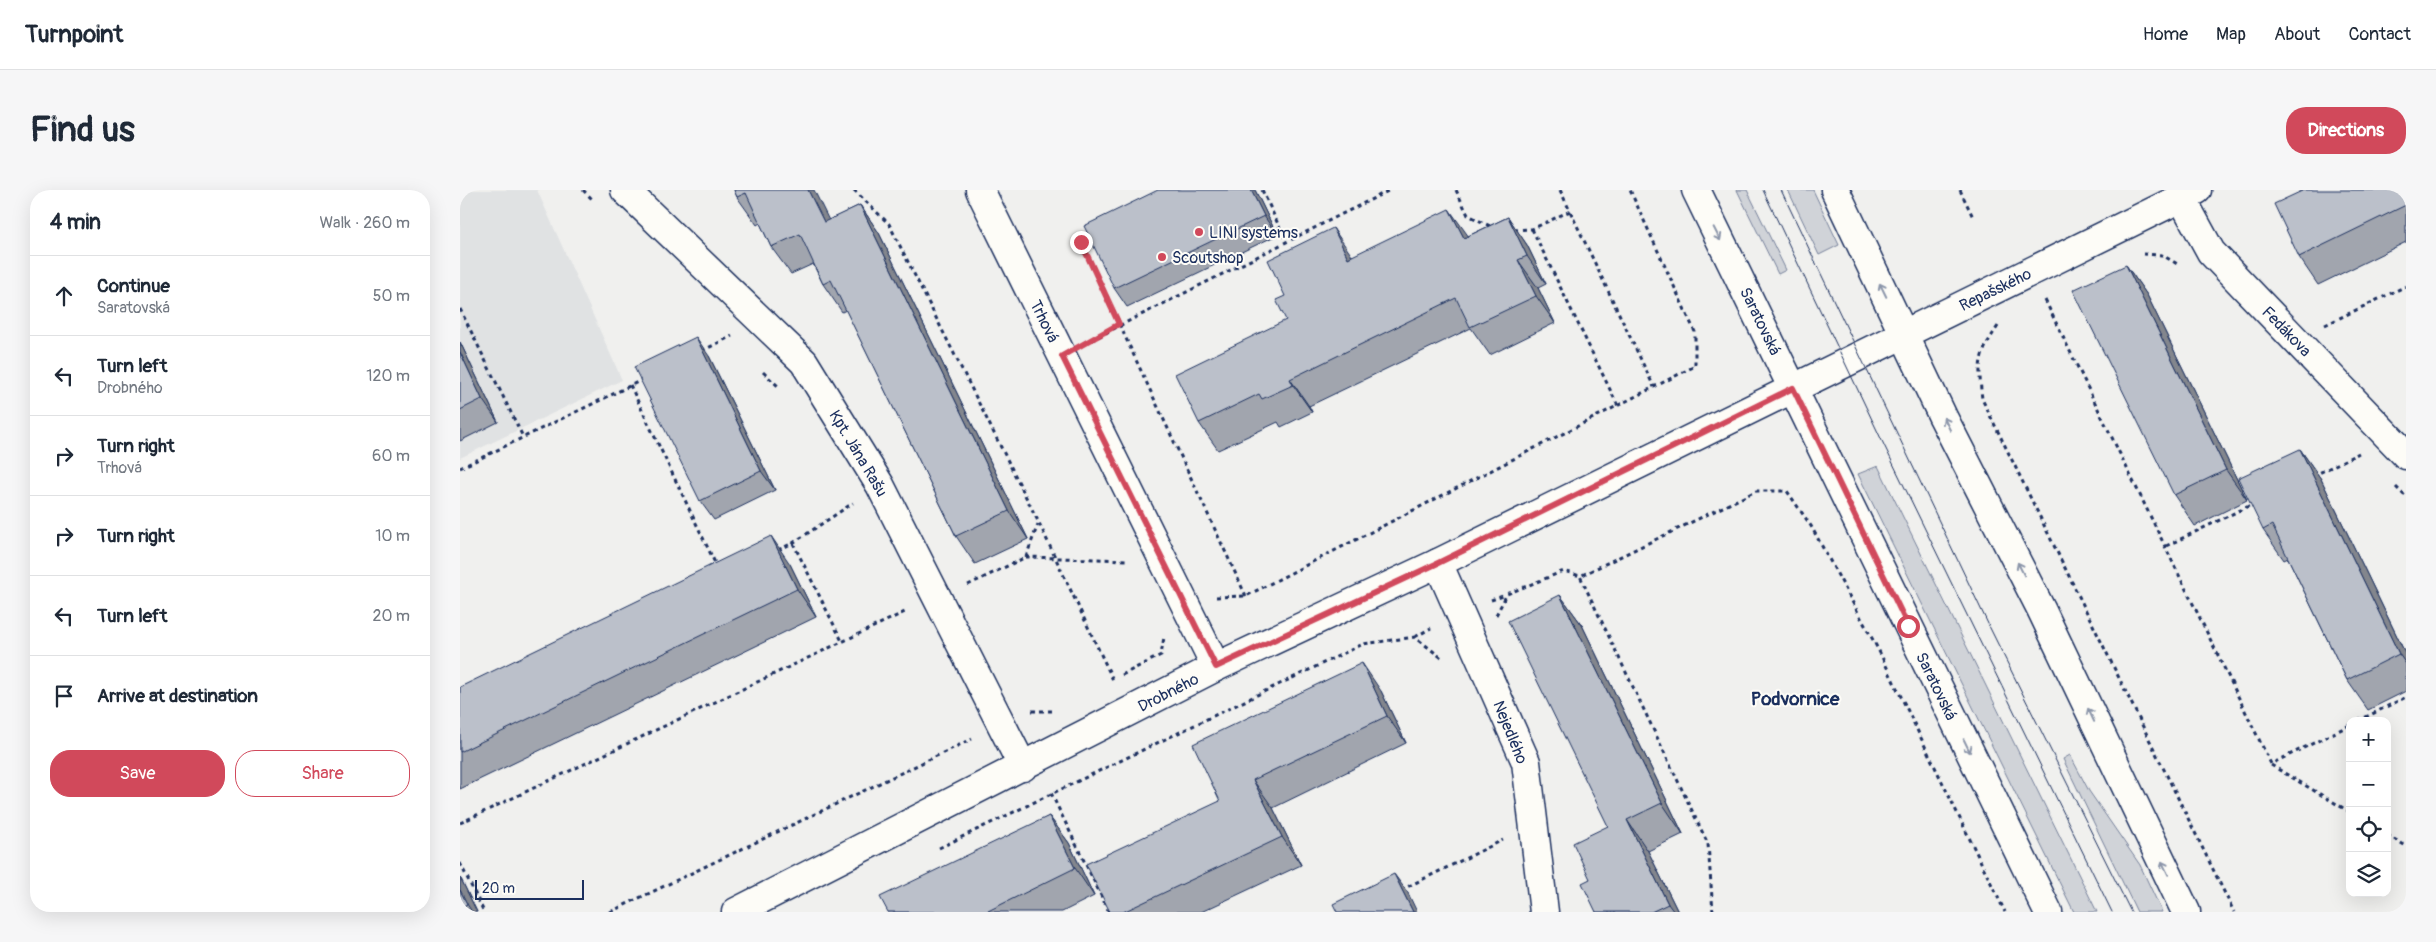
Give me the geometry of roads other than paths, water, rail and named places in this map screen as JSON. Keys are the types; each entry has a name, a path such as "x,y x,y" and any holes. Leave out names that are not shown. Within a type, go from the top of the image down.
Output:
{"street":[{"name":"Kpt. Jána Rašu","path":"625,190 804,362 880,485 1023,768"},
{"name":"Trhová","path":"980,190 1216,667"},
{"name":"Saratovská","path":"1696,190 2048,912"},
{"path":"1835,190 1943,417 2041,609 2186,912"},
{"name":"Repašského","path":"1793,388 2189,194"},
{"name":"Fedákova","path":"2189,194 2211,252 2406,455"},
{"name":"Drobného","path":"736,912 1023,768 1216,667 1438,563 1793,388"},
{"name":"Nejedlého","path":"1438,563 1526,762 1544,912"}],"tram line":[{"path":"1763,190 1884,445 2112,912"},
{"path":"1781,190 1990,628 2131,912"}],"place":[{"name":"LINI systems","path":"1199,232"},
{"name":"Scoutshop","path":"1162,257"}],"district":[{"name":"Podvornice","path":"1795,698"}]}
